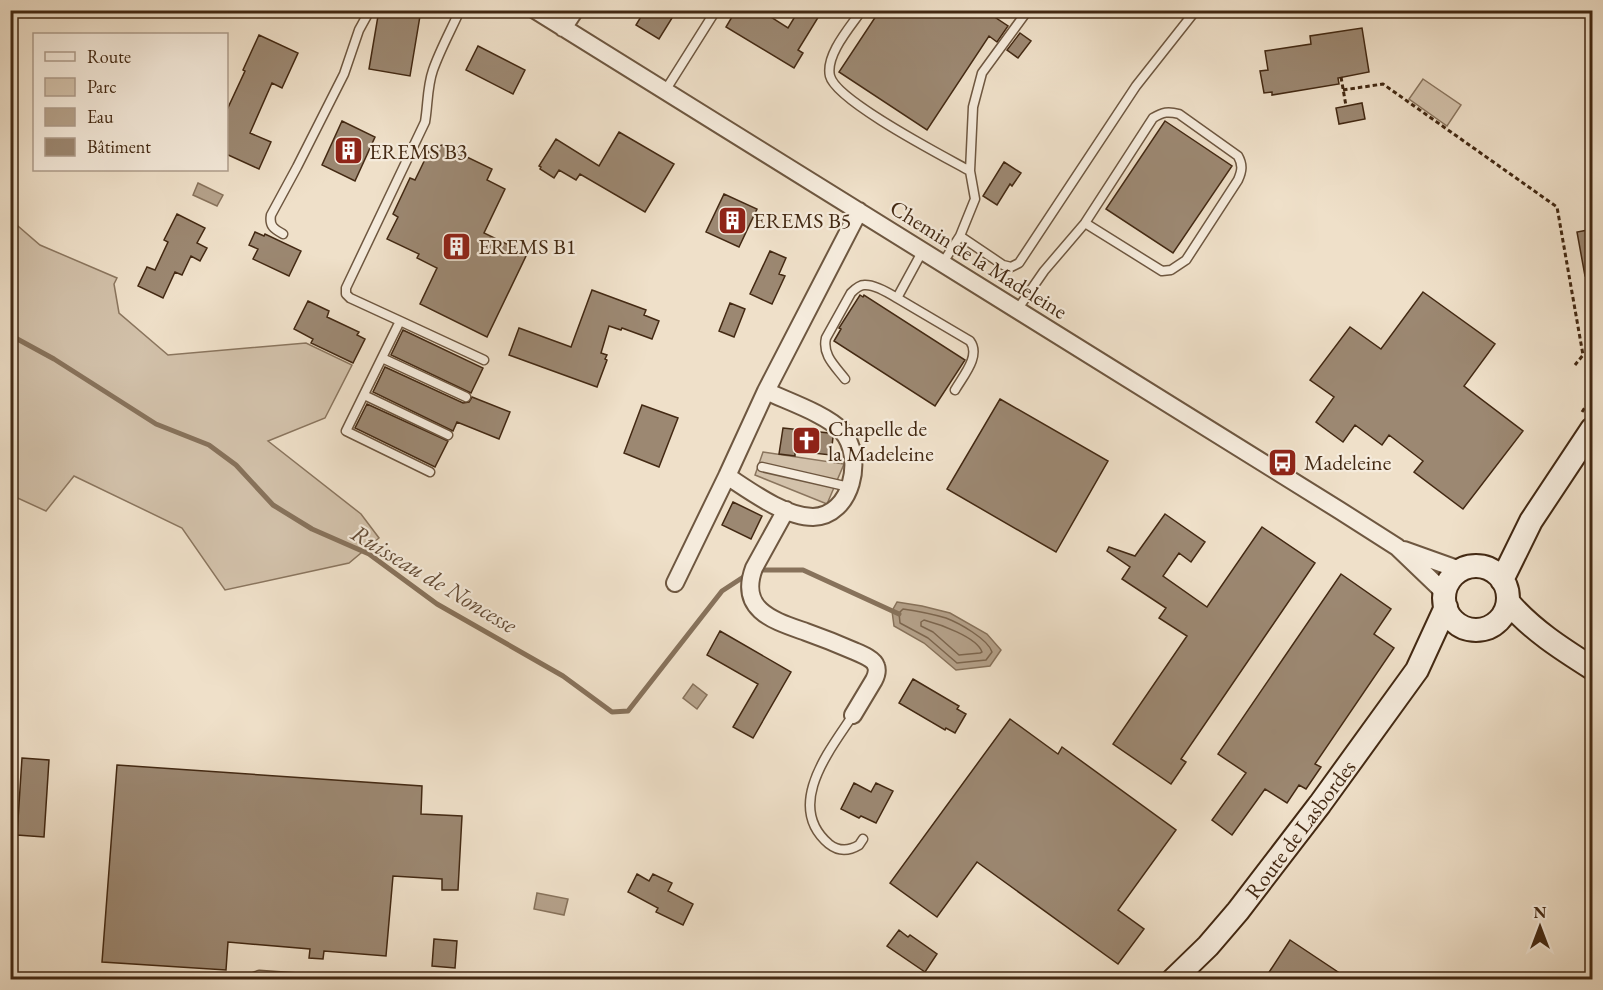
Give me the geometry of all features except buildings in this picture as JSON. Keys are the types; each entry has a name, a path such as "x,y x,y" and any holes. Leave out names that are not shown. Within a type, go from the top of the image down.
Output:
{"street":[{"name":"Chemin de la Madeleine","path":"536,10 1397,548 1460,570"},
{"path":"563,28 575,10"},
{"path":"675,583 765,391 859,211"},
{"path":"727,476 758,496 786,510 814,517 832,512 839,507 849,487 854,463 853,454 840,429 831,422 765,391"},
{"path":"1502,580 1531,521 1593,429"},
{"path":"786,510 754,567 751,577 752,595 764,614 774,620 829,640 873,661 877,673 853,715"},
{"path":"1483,567 1531,521"},
{"name":"Chemin de la Madeleine","path":"1397,548 1445,600"},
{"path":"1467,567 1483,567 1492,570 1502,580 1508,593 1508,602 1500,620 1484,629 1474,630 1456,623 1450,616 1445,600 1448,584 1453,576 1467,567"},
{"name":"Route de Lasbordes","path":"1417,670 1445,600"},
{"path":"1508,602 1520,616 1559,648 1593,668"},
{"path":"1492,625 1559,648"},
{"name":"Route de Lasbordes","path":"1173,979 1208,946 1239,911 1417,670 1465,628"}],"lane":[{"path":"283,234 272,228 271,215 344,74 359,30 370,10"},
{"path":"460,10 433,71 428,88 424,122 346,288 346,294 350,298 484,360"},
{"path":"665,91 716,10"},
{"path":"862,10 837,47 831,61 830,75 835,85 846,97 920,145 970,171"},
{"path":"942,264 960,236 975,199 970,171 973,107 982,73 1028,10"},
{"path":"960,236 1003,266 1011,267 1018,263 1136,86 1196,10"},
{"path":"1017,310 1044,271 1085,223 1153,118 1162,112 1170,111 1179,114 1238,156 1242,164 1238,180 1186,260 1172,270 1162,271 1085,223"},
{"path":"897,298 922,252"},
{"path":"845,379 826,353 824,345 851,293 864,285 879,288 974,346 974,357 955,390"},
{"path":"400,321 346,431 430,472"},
{"path":"382,358 466,397"},
{"path":"364,395 448,435"},
{"path":"762,467 849,487"},
{"path":"853,715 826,757 813,783 810,805 816,827 831,846 847,850 859,845 862,839"},
{"path":"247,980 259,975 316,979"}],"path":[{"path":"1341,77 1346,106"},
{"path":"1343,90 1383,84 1557,207 1583,355 1575,365"}],"green space":[{"path":"1423,79 1461,105 1447,126 1409,99"},
{"path":"11,220 40,245 117,278 114,284 119,313 168,355 306,343 352,365 325,418 268,441 361,514 379,538 349,563 225,590 182,528 74,476 46,511 11,495"},
{"path":"763,452 844,464 827,504 755,475"}],"water":[{"path":"198,183 223,195 217,206 193,195"},
{"path":"897,602 950,613 987,634 1001,650 990,666 956,670 924,643 894,626 892,611"},
{"path":"693,684 707,695 697,709 683,698"},
{"path":"537,893 568,899 564,915 534,909"}],"waterway":[{"name":"Ruisseau de Noncesse","path":"10,335 54,359 156,424 209,445 236,465 273,505 312,529 369,554 437,604 563,676 612,712 628,711 722,591 748,574"},
{"name":"Ruisseau de Noncesse","path":"760,570 803,570 899,614"}],"place":[{"name":"EREMS B3","path":"348,151"},
{"name":"EREMS B5","path":"732,220"},
{"name":"EREMS B1","path":"457,246"},
{"name":"Chapelle de la Madeleine","path":"807,441"},
{"name":"Madeleine","path":"1283,462"}]}
